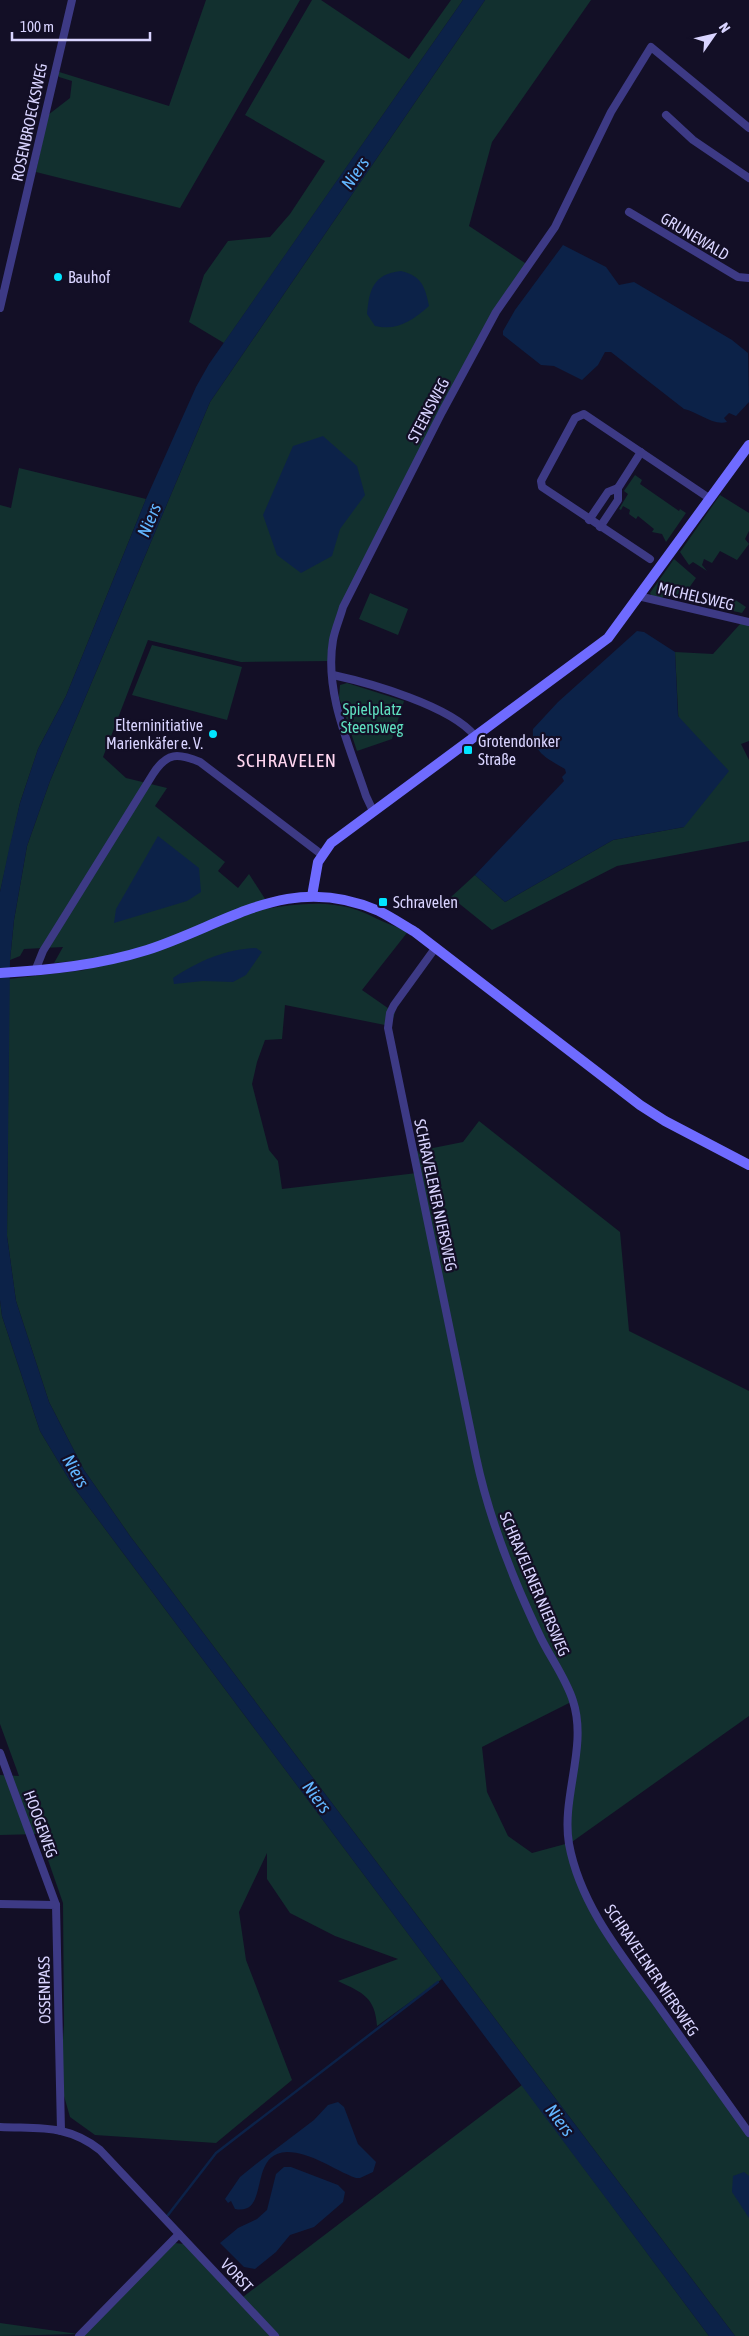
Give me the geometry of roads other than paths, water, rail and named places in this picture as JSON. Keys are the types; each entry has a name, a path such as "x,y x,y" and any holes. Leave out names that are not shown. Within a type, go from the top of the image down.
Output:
{"main road":[{"path":"312,896 315,870 321,854 330,843 608,638 749,445"},
{"path":"0,973 64,968 126,956 157,946 267,902 312,896 341,899 378,911 415,932 640,1105 665,1121 749,1165"}],"street":[{"name":"ROSENBROECKSWEG","path":"0,308 72,0"},
{"name":"STEENSWEG","path":"373,811 366,796 335,698 333,639 343,607 442,412 496,312 555,228 611,112 651,47 749,128"},
{"path":"666,115 693,140 749,178"},
{"name":"GRUNEWALD","path":"629,212 738,276 749,278"},
{"path":"650,559 548,492 541,484 575,418 584,414 709,498"},
{"path":"600,527 618,500 618,488 642,452"},
{"path":"589,520 608,492 618,488"},
{"name":"MICHELSWEG","path":"638,596 749,622"},
{"path":"333,676 366,683 423,704 460,723 474,736"},
{"path":"35,970 43,951 157,767 170,757 178,755 200,762 321,854"},
{"name":"SCHRAVELENER NIERSWEG","path":"436,947 394,1006 390,1013 388,1028 474,1448 490,1516 539,1635 573,1700 577,1718 568,1827 569,1843 582,1886 608,1936 749,2133"},
{"name":"HOOGEWEG","path":"0,1753 56,1905"},
{"path":"0,1904 56,1905"},
{"name":"OSSENPASS","path":"56,1905 61,2130"},
{"path":"0,2127 61,2130 85,2139 100,2150 179,2234 79,2336"},
{"name":"VORST","path":"179,2234 275,2336"}],"water":[{"name":"Niers","path":"463,0 485,0 210,402 50,781 27,846 14,920 10,960 7,1236 16,1301 49,1402 84,1470 130,1536 735,2336 709,2336 73,1486 40,1431 2,1316 0,1300 0,892 20,803 38,749 66,696 146,499 196,387 209,364"},
{"path":"563,245 606,267 619,285 634,282 732,340 748,353 749,402 736,416 729,413 724,418 727,422 716,422 684,409 611,352 605,352 598,365 582,380 554,366 541,365 503,335 503,331 515,310"},
{"path":"401,271 418,279 424,288 429,306 404,324 390,327 375,326 367,314 371,291 378,280 384,276"},
{"path":"323,436 357,466 365,495 340,529 332,556 301,573 277,555 263,515 293,446"},
{"path":"637,631 644,632 675,652 678,716 729,771 684,827 613,840 505,902 475,875 564,781 562,777 566,773 565,769 547,758 538,749 533,737 533,729 558,702"},
{"path":"158,836 199,868 201,892 187,901 114,923 116,909"},
{"path":"256,948 262,952 246,975 233,982 203,981 174,984 173,978 203,961 223,953"},
{"path":"338,2102 344,2107 358,2144 376,2162 373,2172 356,2178 314,2158 287,2152 275,2155 267,2162 262,2172 253,2203 246,2209 235,2209 231,2201 228,2203 225,2199 240,2177 314,2120 328,2105"},
{"path":"284,2167 291,2167 338,2185 345,2192 343,2202 314,2227 290,2235 276,2252 255,2269 244,2267 220,2243 238,2228 257,2219 267,2210 276,2174"},
{"path":"744,2172 749,2176 749,2218 732,2192 733,2176"}],"waterway":[{"path":"168,2215 216,2153 438,1982"}],"place":[{"name":"Bauhof","path":"58,277"},
{"name":"Elterninitiative Marienkäfer e. V.","path":"213,734"},
{"name":"Grotendonker Straße","path":"468,750"},
{"name":"Schravelen","path":"383,902"}],"district":[{"name":"SCHRAVELEN","path":"287,760"}],"park label":[{"name":"Spielplatz Steensweg","path":"372,718"}]}
